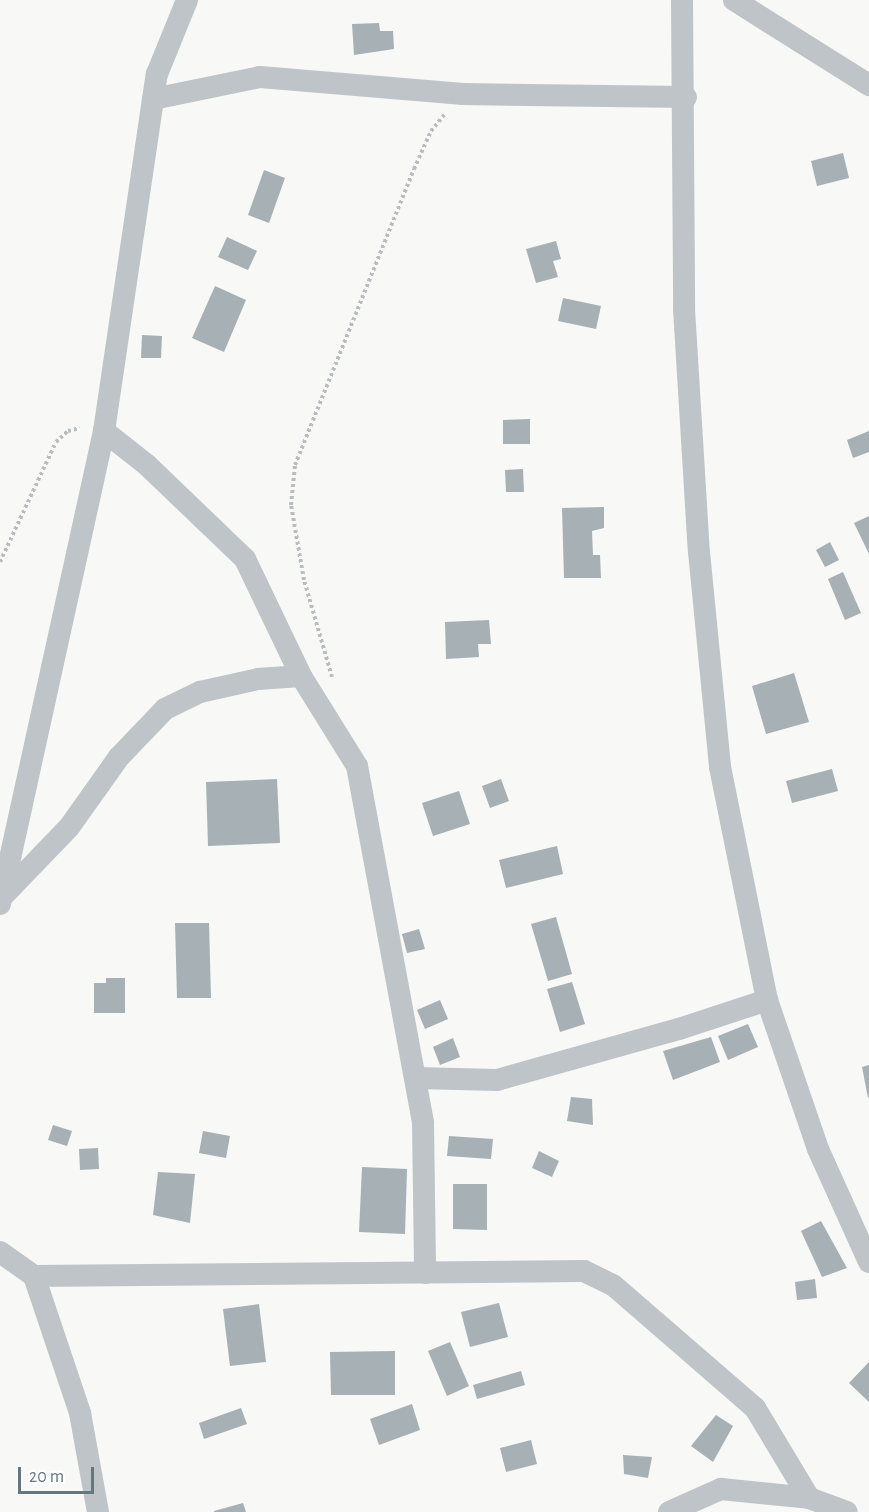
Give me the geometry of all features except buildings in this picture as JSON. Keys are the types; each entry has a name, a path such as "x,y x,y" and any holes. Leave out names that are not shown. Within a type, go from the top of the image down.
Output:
{"street":[{"path":"1,901 104,431 157,74 187,0"},
{"path":"682,0 686,97 684,309 699,552 720,767 767,1000 818,1149 869,1262"},
{"path":"734,0 869,85"},
{"path":"153,99 260,77 463,94 686,97"},
{"path":"104,431 147,465 245,560 302,676 357,766 416,1078 425,1158 425,1273"},
{"path":"1,901 70,826 119,757 165,709 201,692 258,679 302,676"},
{"path":"416,1078 497,1080 679,1029 767,1000"},
{"path":"0,1252 34,1276 584,1271 613,1284 754,1408 809,1498"},
{"path":"34,1276 80,1413 98,1512"},
{"path":"669,1512 721,1489 809,1498 847,1512"}],"path":[{"path":"336,689 304,580 291,505 295,465 430,131 463,94"},
{"path":"0,562 56,442 68,431 84,426 104,431"}]}
